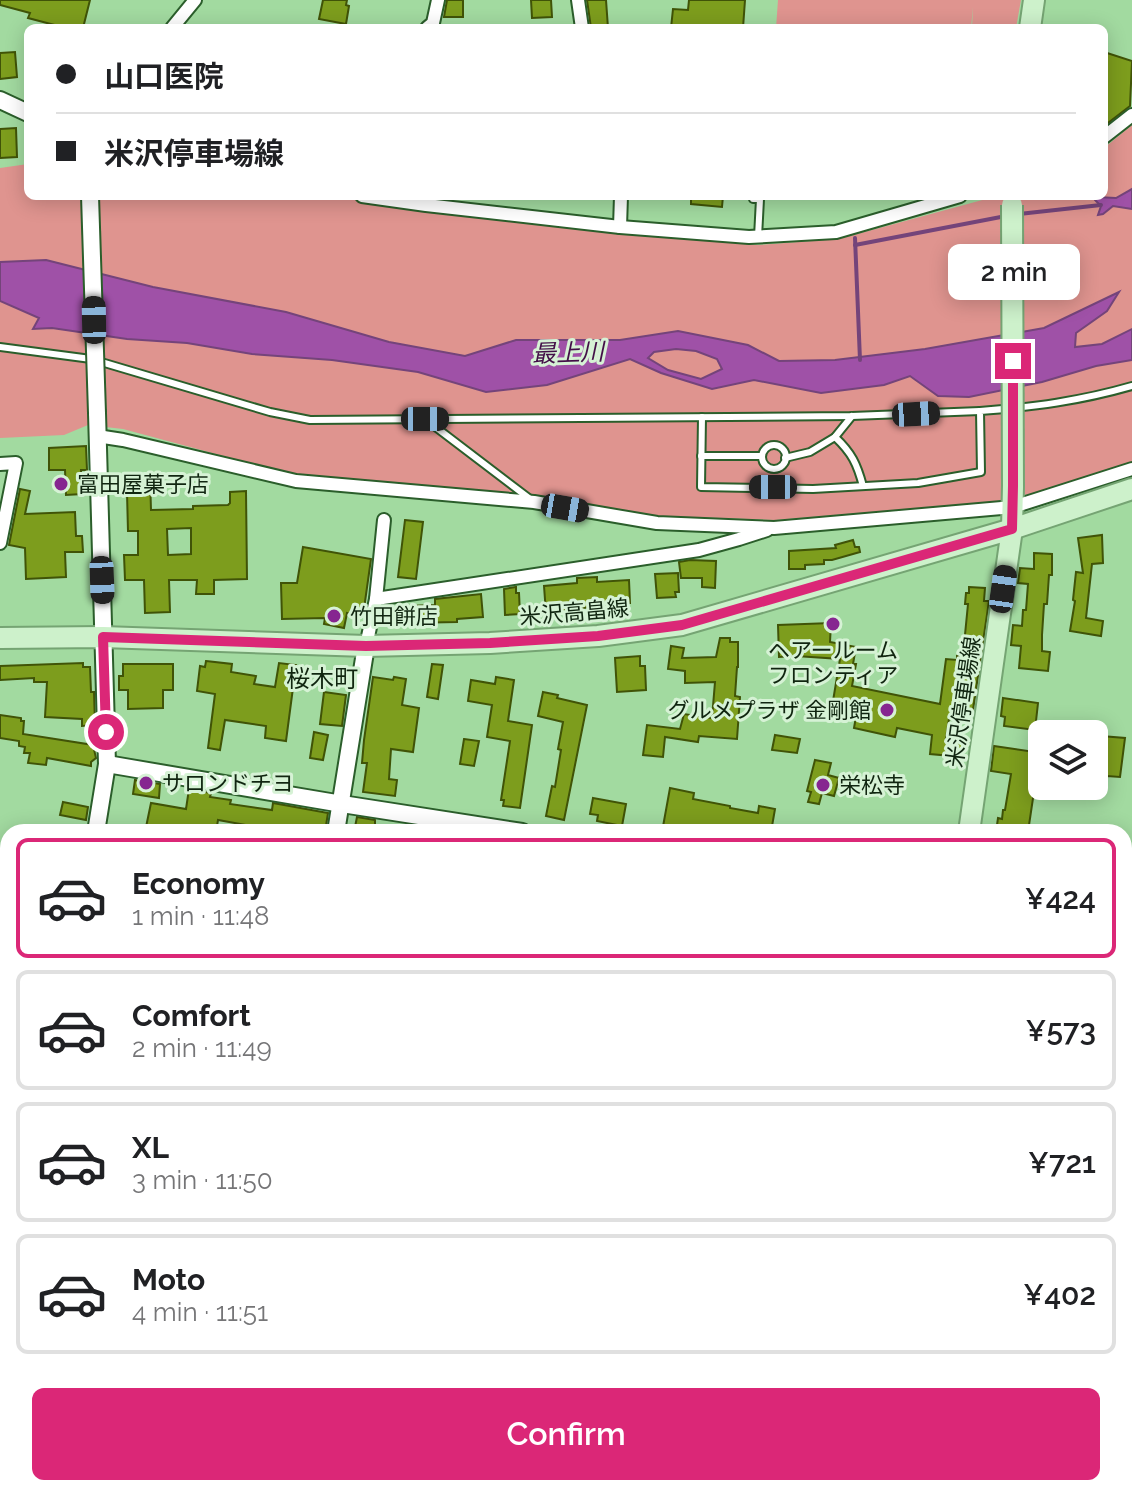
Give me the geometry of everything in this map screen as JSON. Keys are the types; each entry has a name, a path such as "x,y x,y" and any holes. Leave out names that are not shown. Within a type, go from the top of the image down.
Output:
{"main road":[{"path":"1031,24 1034,0"},
{"name":"米沢停車場線","path":"970,824 1012,529 1012,200"},
{"name":"米沢高畠線","path":"0,638 103,637 366,646 598,636 682,625 1012,529 1132,489"}],"street":[{"path":"175,24 195,0"},
{"path":"432,24 438,0"},
{"path":"578,0 581,24"},
{"path":"4,105 24,112"},
{"path":"1108,134 1132,115"},
{"path":"90,200 107,764 97,824"},
{"path":"390,200 620,227 758,237 836,232 944,200"},
{"path":"620,227 621,200"},
{"path":"97,436 296,481 534,502 657,523 774,528"},
{"path":"0,464 16,463 0,543"},
{"path":"376,599 699,550 774,528 1013,496 1132,469"},
{"path":"338,824 376,599 384,520"},
{"path":"107,764 471,824"},
{"path":"741,1496 748,1496"}],"lane":[{"path":"758,237 760,200"},
{"path":"0,347 91,359 270,412 310,420 852,416 980,411 1043,406 1132,386"},
{"path":"702,417 701,487 813,489 918,483 981,472 980,411"},
{"path":"785,458 810,452 835,437 852,416"},
{"path":"425,419 534,502"},
{"path":"835,437 850,451 863,486"},
{"path":"775,445 783,449 785,458 781,466 773,468 765,464 762,456 766,448 775,445"},
{"path":"701,456 762,456"}],"shaded area":[{"path":"778,0 1021,0 1017,24 972,24 973,7 971,24 776,24"},
{"path":"1132,125 1132,464 1056,488 992,502 775,520 659,516 520,496 302,477 123,429 88,425 64,435 0,438 0,168 24,165 24,200 356,200 758,245 839,239 982,200 1108,200 1108,145"}],"water":[{"path":"1132,189 1132,209 1113,206 1098,215 1101,206 1095,200 1116,198"},
{"name":"最上川","path":"46,260 153,287 286,312 389,342 465,356 516,340 620,340 678,331 748,345 779,361 835,360 925,349 1044,328 1119,292 1107,311 1076,333 1075,347 1102,344 1132,329 1132,360 969,397 938,396 910,376 884,385 821,393 754,380 712,389 661,373 630,359 547,385 486,392 418,372 332,360 252,354 187,343 127,339 52,328 33,329 39,318 0,301 0,262","holes":["676,349 696,351 717,359 722,369 701,379 668,370 648,358 654,352"]}],"building":[{"path":"0,0 90,0 84,24 51,24 28,18 30,13 0,5"},
{"path":"323,0 347,0 346,24 319,19"},
{"path":"447,0 463,0 463,17 444,17"},
{"path":"531,0 551,0 552,17 532,18"},
{"path":"587,0 606,0 608,24 590,24"},
{"path":"689,0 745,0 743,24 671,24 673,9 688,10"},
{"path":"15,52 17,77 0,79 0,53"},
{"path":"1108,53 1132,61 1130,106 1108,123"},
{"path":"16,128 17,157 0,158 0,129"},
{"path":"691,200 723,200 722,207 691,204"},
{"path":"86,446 87,470 81,470 82,494 66,495 65,470 49,470 49,448"},
{"path":"110,476 150,476 151,510 228,505 230,492 246,491 247,579 214,580 214,594 196,594 197,580 169,580 170,612 145,613 144,580 125,580 124,555 138,555 138,531 128,531 127,493 110,494","holes":["191,528 191,554 168,555 167,529"]},
{"path":"20,489 30,491 25,514 75,512 76,536 82,536 83,552 65,552 66,577 26,579 25,548 9,545"},
{"path":"405,520 423,522 416,579 398,577"},
{"path":"1102,535 1103,563 1092,564 1086,618 1103,621 1101,636 1070,631 1076,572 1083,573 1078,538"},
{"path":"853,540 860,552 824,560 824,564 805,565 805,569 789,569 789,551 836,548 835,545"},
{"path":"303,547 371,559 363,616 347,613 344,628 324,624 325,618 282,619 281,583 297,583"},
{"path":"1034,553 1052,554 1052,575 1049,575 1047,604 1044,604 1042,635 1042,651 1050,652 1048,671 1019,668 1021,646 1011,645 1013,625 1022,626 1023,610 1026,610 1028,584 1018,583 1020,568 1034,569"},
{"path":"716,561 715,588 702,587 702,578 681,578 679,562"},
{"path":"678,573 679,592 675,592 676,597 657,598 655,574"},
{"path":"597,577 597,582 629,580 630,603 590,605 546,613 544,586 577,583 577,578"},
{"path":"516,587 520,614 505,615 504,589"},
{"path":"969,587 985,588 984,601 989,601 973,710 967,710 966,721 949,719 946,738 964,741 962,757 930,754 932,735 897,728 895,737 854,728 857,711 832,707 840,659 779,657 778,625 831,623 830,642 856,647 852,686 940,704 946,659 957,660 957,656 963,655 968,604 965,604"},
{"path":"481,594 483,617 457,619 457,622 407,623 407,606 435,605 435,599"},
{"path":"720,638 738,642 735,696 740,697 737,739 699,736 698,742 665,737 663,757 643,755 647,725 680,729 684,714 712,718 715,682 685,683 685,671 668,669 671,646 684,648 682,658 716,657"},
{"path":"640,656 640,666 645,666 646,690 617,692 615,658"},
{"path":"206,661 232,664 231,672 256,676 254,684 275,687 279,663 296,665 286,741 265,738 266,726 225,720 220,750 208,748 215,694 197,691 200,666 205,667"},
{"path":"83,663 83,667 90,667 95,725 82,726 82,719 45,717 47,682 34,682 34,678 0,680 0,666"},
{"path":"123,664 173,664 173,690 163,690 163,708 128,709 128,690 119,690"},
{"path":"432,664 443,665 438,699 427,697"},
{"path":"373,677 406,679 402,705 419,708 413,752 391,749 389,779 397,780 395,796 363,792 367,763 362,763 364,740"},
{"path":"496,677 514,680 508,721 532,725 520,808 503,806 504,800 501,800 510,741 487,737 492,705 468,701 471,680 495,684"},
{"path":"324,692 346,695 342,726 320,724"},
{"path":"543,692 587,705 564,820 546,816 552,786 555,787 563,722 538,716"},
{"path":"1003,698 1038,703 1036,720 1028,720 1028,729 1004,726 1005,717 1001,716"},
{"path":"0,715 21,718 24,721 23,734 93,745 96,758 91,766 47,758 46,765 28,763 30,753 24,753 25,747 19,746 19,741 0,738"},
{"path":"314,732 328,735 323,760 310,758"},
{"path":"775,735 800,739 797,753 772,750"},
{"path":"1108,737 1125,738 1120,777 1108,776"},
{"path":"464,739 479,741 474,766 460,764"},
{"path":"994,746 1028,751 1028,800 1033,800 1029,824 997,824 1005,810 1011,774 991,771"},
{"name":"栄松寺","path":"815,760 831,763 828,775 839,778 834,796 822,793 819,804 808,802 811,792 807,791"},
{"path":"135,780 160,784 159,798 133,794"},
{"path":"670,788 694,793 693,799 730,808 758,813 759,806 775,809 772,824 663,824"},
{"path":"189,789 211,793 210,797 231,800 230,804 272,810 273,803 328,813 326,824 240,824 218,820 217,824 147,824 151,803 186,809"},
{"path":"593,798 626,804 622,824 597,821 598,815 590,814"},
{"path":"63,802 88,807 86,820 60,815"},
{"path":"357,817 375,820 375,824 356,824"}],"waterway":[{"path":"1019,214 1101,205"},
{"path":"855,245 1006,216"},
{"path":"855,238 860,360"}],"place":[{"name":"富田屋菓子店","path":"61,484"},
{"name":"竹田餅店","path":"334,616"},
{"name":"ヘアールーム フロンティア","path":"833,624"},
{"name":"グルメプラザ 金剛館","path":"887,710"},
{"name":"サロンドチヨ","path":"146,783"},
{"name":"栄松寺","path":"823,785"}],"district":[{"name":"桜木町","path":"322,679"}],"route":[{"path":"106,732 103,637 366,646 598,636 682,625 1012,529 1013,361"}]}
